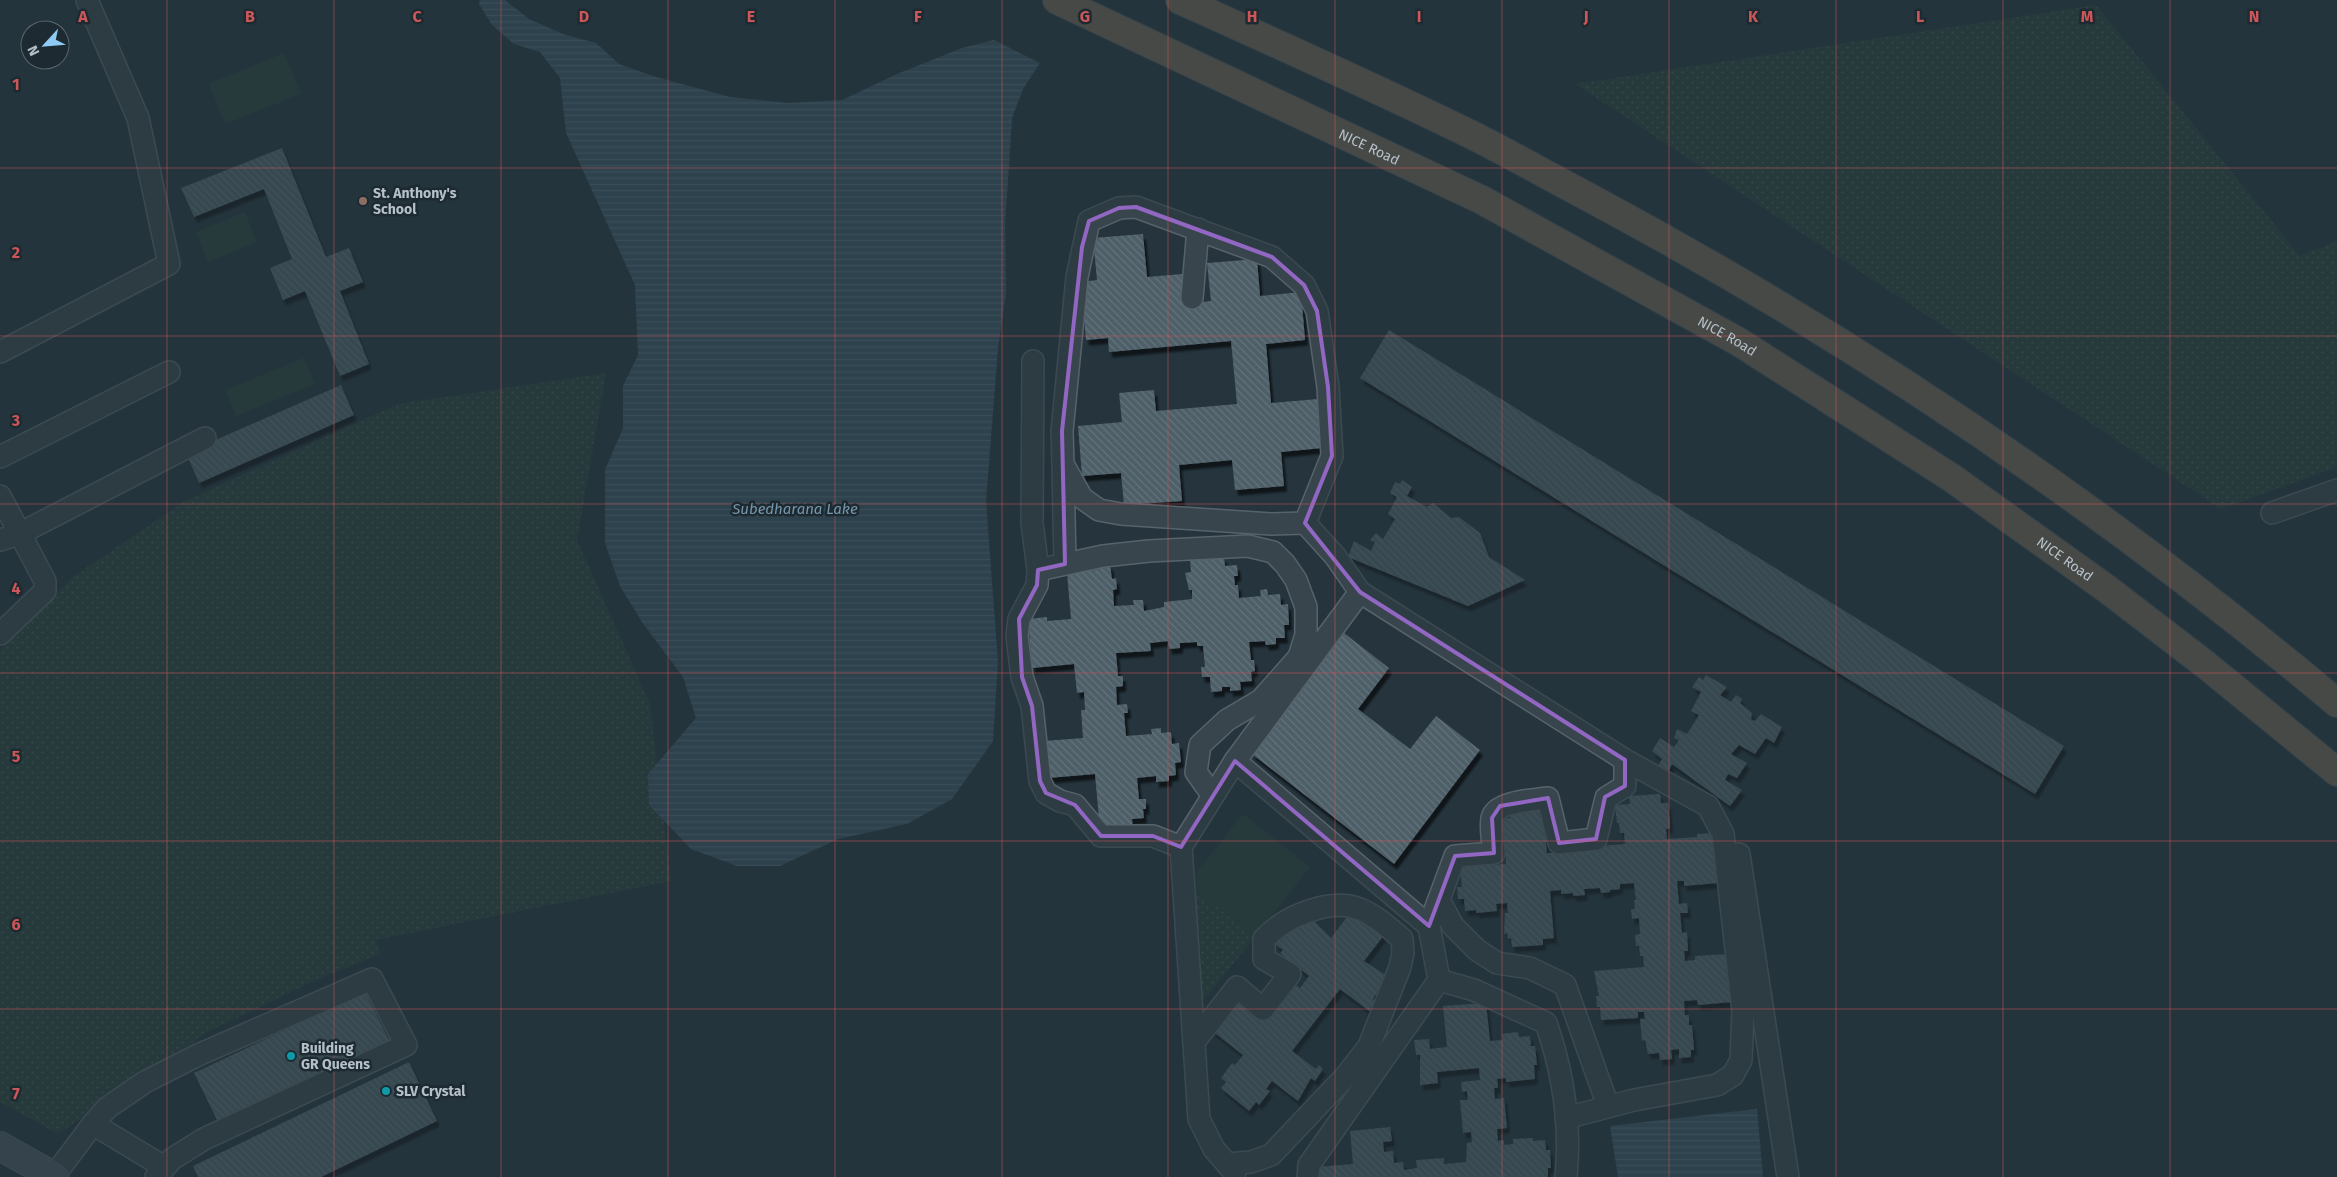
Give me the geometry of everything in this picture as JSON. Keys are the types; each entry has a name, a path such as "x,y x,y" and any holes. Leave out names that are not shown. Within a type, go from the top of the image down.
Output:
{"highway":[{"name":"NICE Road","path":"1056,0 1482,200 1740,342 1952,478 2206,665 2337,772"},
{"path":"1180,0 1473,135 1673,242 1757,290 1890,373 2020,461 2170,570 2337,703"}],"main road":[{"path":"0,1146 54,1177"}],"street":[{"path":"0,352 169,264 138,118 87,0"},
{"path":"1065,564 1062,431 1077,277 1088,221 1119,208 1136,207 1272,257 1304,286 1317,311 1328,387 1332,456 1305,523"},
{"path":"1192,298 1198,229"},
{"path":"1033,361 1032,523 1038,570 1036,585 1019,619 1017,636 1022,677 1032,706 1040,781 1046,793 1060,801 1075,805 1101,836 1153,836 1181,847"},
{"path":"0,457 169,372"},
{"path":"10,537 205,438"},
{"path":"1063,464 1082,498 1099,510 1120,514 1270,524 1305,523 1335,556 1360,592 1625,760 1708,806 1722,834 1743,1011 1741,1060 1733,1074 1717,1084 1608,1106 1566,1118"},
{"path":"2272,513 2337,490"},
{"path":"0,496 10,537 45,581 45,591 0,634"},
{"path":"1038,570 1149,551 1248,546 1273,552 1285,564 1296,580 1306,608 1306,635 1299,656 1261,700 1227,720 1200,744 1196,772 1213,796"},
{"path":"1194,1042 1237,987 1263,1008 1290,974 1264,959 1264,939 1289,918 1330,904 1351,906 1380,920 1402,939 1403,953 1400,967 1369,1046 1345,1077 1271,1155 1233,1170 1214,1149 1199,1118 1181,847 1236,761 1360,592"},
{"path":"1308,1177 1309,1165 1439,980 1429,926 1455,856 1494,853 1492,818 1500,806 1548,798 1559,843 1596,839 1606,798 1625,786 1625,760"},
{"path":"1236,761 1429,926"},
{"path":"1737,844 1788,1177"},
{"path":"1439,900 1453,926 1477,950 1497,963 1530,968 1565,985 1608,1106"},
{"path":"54,1177 92,1124 108,1108 177,1065 372,979 406,1045 204,1138 172,1159 160,1172 92,1124"},
{"path":"1439,980 1474,990 1546,1024 1559,1063 1569,1146 1566,1177"}],"highlighted area":[{"path":"1136,207 1272,257 1304,285 1317,311 1328,387 1332,456 1305,523 1360,592 1625,760 1625,786 1605,797 1596,839 1559,843 1548,798 1500,806 1492,818 1494,853 1455,856 1429,926 1235,761 1181,847 1153,836 1101,836 1075,805 1046,793 1040,781 1032,706 1022,677 1019,619 1037,585 1038,570 1065,564 1062,431 1082,247 1089,221 1119,208"}],"green space":[{"path":"2096,5 2300,256 2337,241 2337,467 2221,509 1575,84"},
{"path":"284,53 301,94 225,124 209,84"},
{"path":"245,212 257,242 208,262 196,232"},
{"path":"304,358 315,384 236,416 225,390"},
{"path":"606,373 577,540 650,704 671,881 375,940 381,954 318,979 208,1032 58,1134 0,1102 0,650 73,577 183,502 398,404"},
{"path":"1243,814 1310,867 1255,937 1188,883"},
{"path":"1188,883 1255,937 1201,1003"}],"water":[{"name":"Subedharana Lake","path":"480,0 505,0 529,19 563,34 596,43 619,64 656,77 730,97 788,103 842,100 897,74 962,48 994,40 1040,63 1023,89 1012,118 1005,222 1006,293 998,349 986,501 998,662 993,741 952,799 907,824 838,839 780,866 737,866 691,849 649,805 648,774 696,718 683,677 642,622 620,586 605,543 605,470 623,428 623,386 638,355 635,285 566,133 560,78 540,52 514,44 492,25 479,4"},
{"path":"1757,1109 1763,1177 1618,1177 1610,1126"}],"building":[{"path":"282,148 326,257 349,248 363,282 340,291 369,364 340,376 305,291 283,300 270,268 292,259 264,189 194,217 181,188"},
{"path":"1143,234 1147,277 1182,274 1184,304 1211,301 1207,263 1257,259 1260,296 1301,292 1305,340 1266,344 1271,403 1318,399 1322,448 1281,452 1284,486 1235,490 1232,460 1179,465 1182,501 1124,505 1121,473 1082,476 1078,426 1122,422 1119,393 1154,390 1156,411 1237,404 1231,341 1109,352 1108,338 1086,340 1081,282 1097,280 1093,238"},
{"path":"1389,330 2064,746 2035,794 1360,378"},
{"path":"341,385 354,415 199,483 186,453"},
{"path":"1402,480 1412,487 1407,496 1427,507 1433,503 1451,518 1459,517 1480,533 1489,557 1525,580 1468,606 1348,557 1354,541 1371,551 1375,542 1370,540 1376,533 1383,539 1395,519 1388,514 1397,497 1390,493 1395,482 1400,484"},
{"path":"1224,557 1225,566 1237,565 1238,576 1234,576 1235,585 1238,585 1239,598 1261,596 1260,590 1267,589 1268,595 1280,594 1281,605 1288,604 1289,625 1284,625 1285,638 1276,638 1276,644 1266,645 1265,641 1249,642 1251,660 1254,660 1255,671 1251,672 1252,681 1240,682 1241,690 1230,691 1230,687 1222,687 1222,691 1211,692 1210,677 1202,677 1201,667 1205,667 1203,646 1197,646 1197,642 1180,643 1180,648 1169,649 1168,641 1150,643 1151,651 1116,653 1118,676 1123,676 1123,686 1116,687 1117,705 1127,704 1128,713 1124,713 1126,736 1152,734 1151,729 1161,728 1161,733 1171,732 1172,744 1179,743 1181,762 1175,763 1176,775 1169,776 1169,781 1156,782 1156,776 1137,778 1139,799 1146,799 1146,809 1143,809 1144,818 1132,819 1133,828 1121,829 1121,824 1112,825 1112,829 1100,830 1095,774 1048,778 1044,741 1083,738 1081,710 1085,710 1084,692 1077,693 1074,664 1032,668 1028,619 1047,617 1047,621 1071,619 1067,573 1079,572 1079,567 1086,567 1086,571 1097,570 1097,566 1110,565 1112,579 1116,578 1117,589 1113,590 1114,606 1134,605 1133,600 1143,600 1144,611 1164,607 1164,602 1192,599 1192,590 1189,590 1185,573 1191,572 1190,560"},
{"path":"1344,633 1389,668 1358,709 1410,749 1436,716 1480,750 1394,864 1252,754"},
{"path":"1706,675 1727,687 1720,695 1731,702 1736,695 1742,699 1740,703 1752,713 1751,719 1755,721 1761,714 1782,727 1774,743 1766,738 1755,754 1739,745 1731,754 1747,763 1737,778 1728,774 1725,780 1742,790 1730,806 1672,764 1668,772 1658,766 1662,759 1652,751 1660,738 1674,747 1679,740 1674,738 1677,729 1687,734 1699,715 1691,711 1701,692 1692,687 1699,677 1703,680"},
{"path":"1660,794 1661,803 1668,803 1670,828 1666,829 1667,839 1697,837 1697,834 1713,833 1721,858 1715,859 1716,869 1723,868 1724,878 1717,879 1717,883 1684,886 1684,881 1677,881 1679,904 1687,903 1688,913 1680,913 1682,933 1687,932 1688,951 1684,951 1685,961 1695,960 1695,956 1728,954 1732,1002 1698,1005 1697,1000 1684,1001 1685,1015 1689,1015 1689,1025 1692,1025 1694,1050 1691,1050 1691,1057 1679,1058 1679,1049 1671,1050 1672,1059 1660,1060 1659,1053 1648,1054 1645,1040 1642,1041 1640,1019 1645,1019 1644,1012 1638,1012 1638,1018 1601,1020 1600,1007 1597,1007 1596,996 1599,996 1594,971 1644,967 1643,956 1640,956 1639,946 1636,946 1635,935 1640,934 1639,918 1632,919 1631,909 1635,909 1634,900 1636,900 1634,883 1620,884 1620,889 1610,890 1610,892 1601,893 1600,888 1584,889 1585,895 1573,896 1573,893 1561,894 1561,890 1550,891 1554,938 1543,939 1543,945 1512,947 1511,938 1508,939 1507,933 1504,934 1505,913 1508,913 1507,903 1496,904 1497,911 1476,913 1476,910 1465,911 1464,899 1458,899 1457,887 1462,887 1459,862 1491,859 1491,865 1506,864 1505,848 1499,849 1497,819 1510,818 1509,812 1539,809 1540,817 1549,816 1551,842 1546,842 1547,853 1561,853 1560,849 1625,844 1624,833 1620,833 1619,823 1617,823 1615,805 1630,804 1629,796"},
{"path":"1350,913 1388,930 1364,961 1387,976 1373,999 1376,1001 1369,1011 1340,989 1292,1051 1316,1069 1319,1065 1323,1069 1315,1081 1311,1078 1298,1101 1272,1081 1266,1089 1270,1091 1259,1105 1256,1102 1249,1111 1221,1088 1226,1082 1221,1078 1232,1063 1235,1065 1243,1055 1211,1030 1235,999 1262,1020 1292,982 1300,988 1309,976 1280,953 1283,950 1275,944 1281,937 1283,938 1301,915 1311,918 1331,938"},
{"name":"Building GR Queens","path":"365,992 389,1040 217,1120 194,1073"},
{"path":"1486,1003 1490,1041 1503,1040 1502,1034 1518,1032 1519,1037 1530,1036 1531,1046 1535,1046 1537,1065 1534,1065 1535,1079 1506,1082 1506,1078 1497,1079 1498,1088 1494,1088 1495,1099 1504,1098 1507,1128 1497,1129 1498,1141 1504,1140 1504,1145 1513,1144 1513,1139 1533,1138 1533,1141 1545,1140 1546,1150 1550,1150 1551,1168 1548,1168 1548,1177 1316,1177 1315,1167 1353,1164 1350,1131 1390,1127 1392,1141 1383,1142 1384,1152 1393,1151 1394,1163 1403,1162 1404,1170 1417,1168 1416,1160 1444,1158 1444,1164 1466,1162 1467,1143 1472,1142 1471,1132 1463,1133 1460,1100 1468,1100 1467,1091 1462,1092 1461,1082 1480,1080 1479,1068 1437,1072 1438,1083 1420,1085 1420,1055 1416,1055 1414,1040 1429,1039 1430,1049 1447,1047 1443,1006"},
{"name":"SLV Crystal","path":"409,1062 437,1121 321,1177 198,1177 193,1166"}],"place":[{"name":"St. Anthony's School","path":"363,201"},
{"name":"Building GR Queens","path":"291,1056"},
{"name":"SLV Crystal","path":"386,1091"}]}
